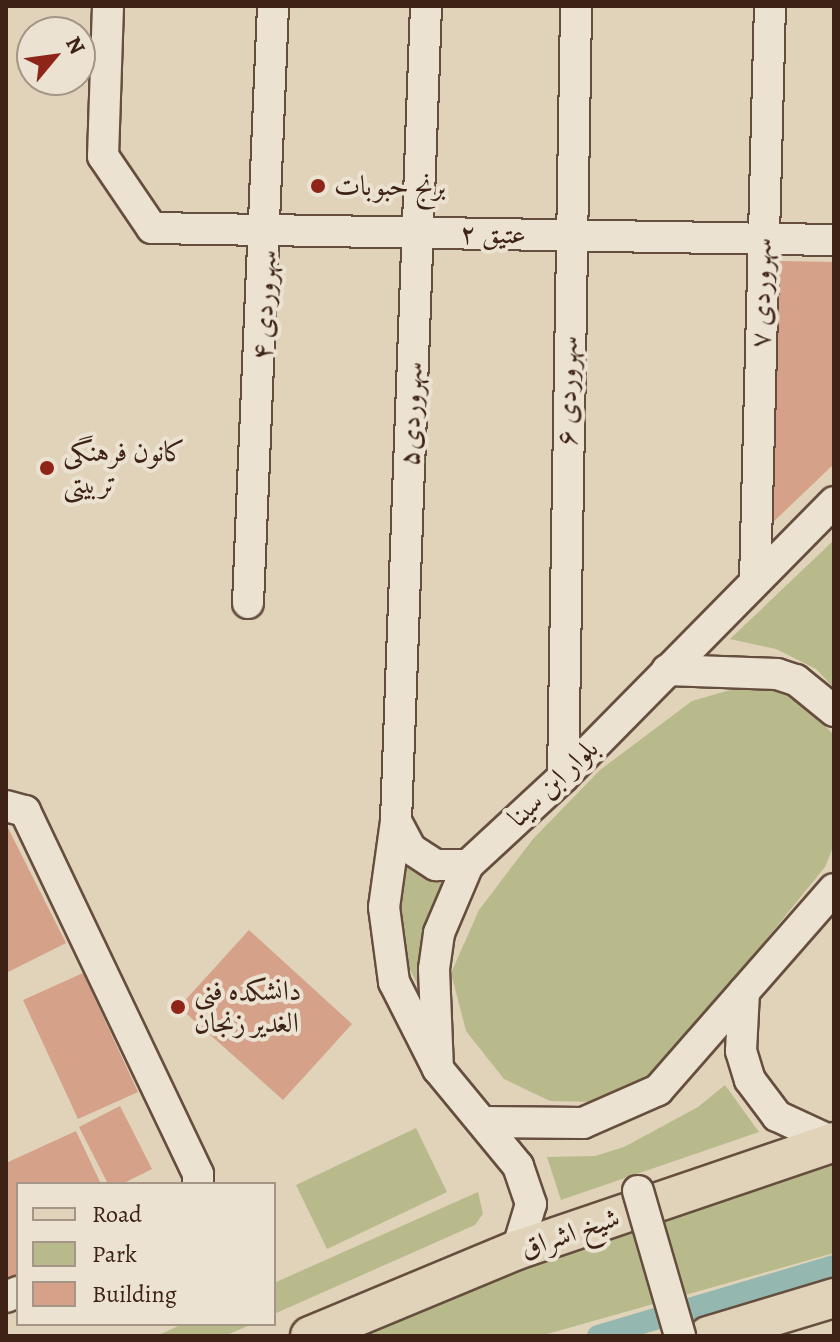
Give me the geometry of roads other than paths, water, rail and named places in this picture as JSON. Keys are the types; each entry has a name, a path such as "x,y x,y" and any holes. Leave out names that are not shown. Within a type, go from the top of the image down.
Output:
{"main road":[{"name":"شیخ اشراق","path":"310,1336 517,1250 834,1142"},
{"path":"708,1336 834,1298"}],"street":[{"name":"عتیق ۲","path":"108,6 103,156 152,228 834,240"},
{"name":"سهروردی ۴","path":"248,603 268,231 273,6"},
{"name":"سهروردی۵","path":"426,6 396,821 384,907 394,982 438,1069"},
{"name":"سهروردی ۶","path":"563,777 569,235 576,6"},
{"name":"سهروردی ۷","path":"755,581 770,6"},
{"name":"بلوار ابن سینا","path":"438,1069 437,945 468,865 563,777 834,503"},
{"path":"667,670 777,674 796,680 834,711"},
{"path":"6,806 25,811 198,1174 198,1182"},
{"path":"396,821 411,849 436,865 468,865"},
{"path":"483,1122 583,1123 658,1090 834,889"},
{"path":"744,992 741,1051 750,1080 777,1116 834,1142"},
{"path":"438,1069 518,1166 531,1204 517,1250"},
{"path":"638,1191 680,1336"}],"waterway":[{"path":"598,1336 834,1266"}],"place":[{"name":"برنج حبوبات","path":"318,186"},
{"name":"کانون فرهنگی تربیتی","path":"47,468"},
{"name":"دانشکده فنی الغدیر زنجان","path":"178,1007"}]}
